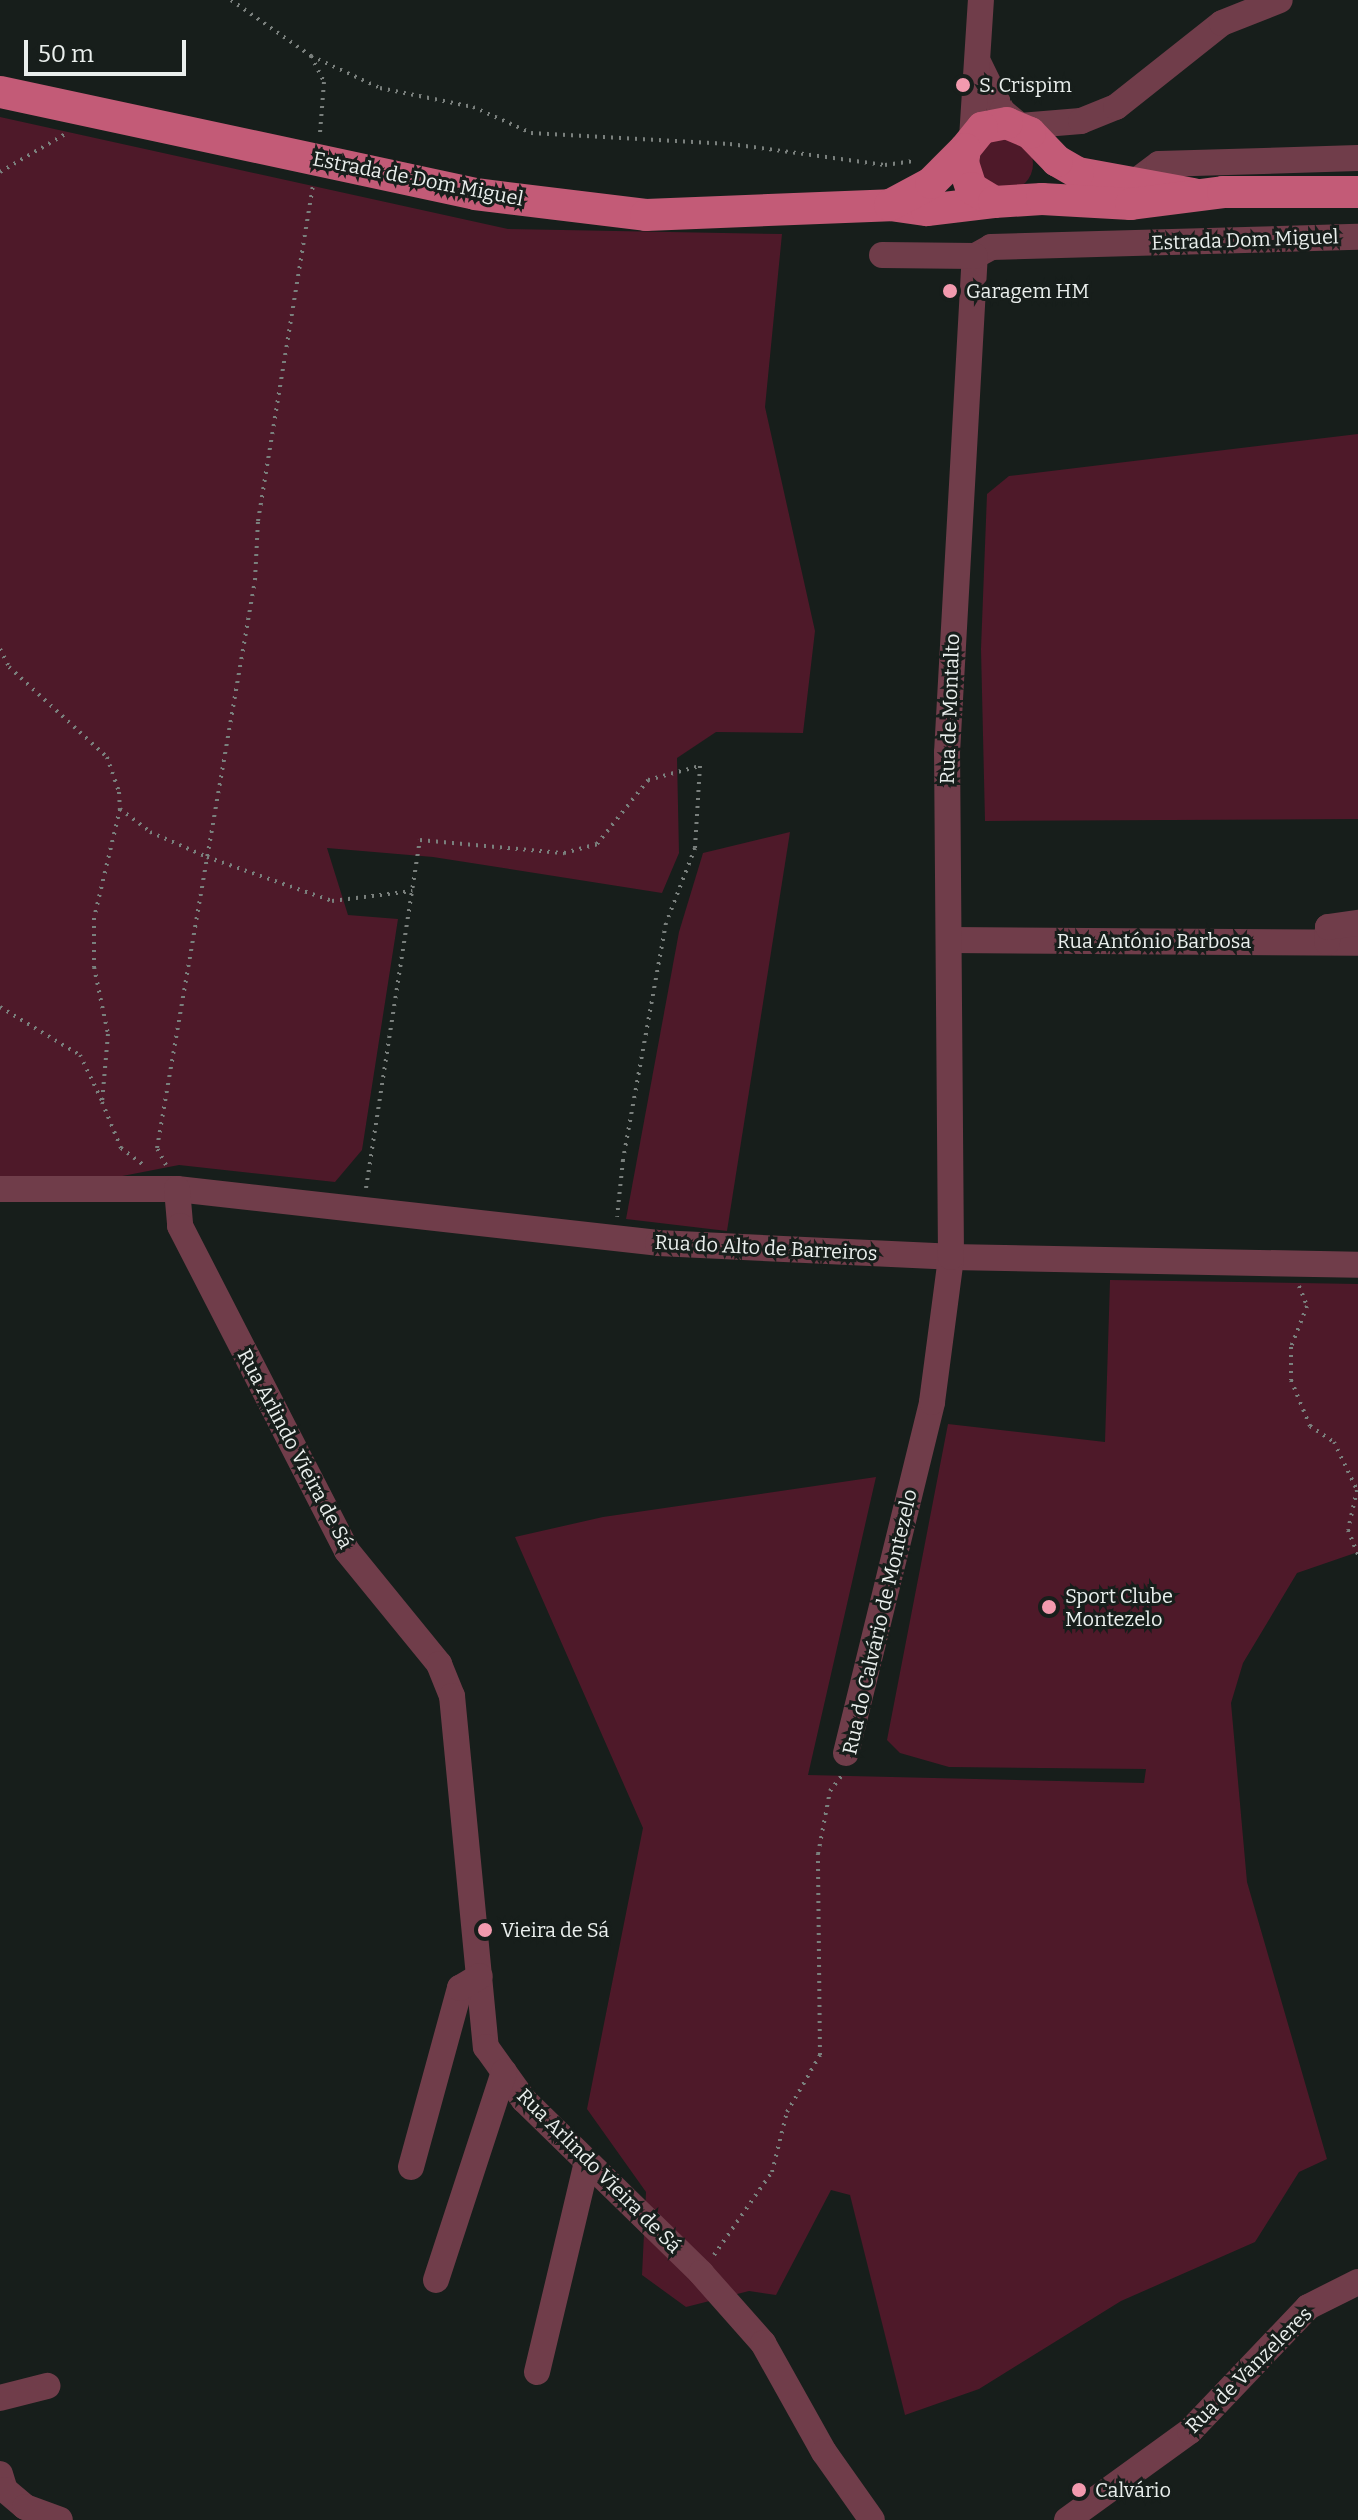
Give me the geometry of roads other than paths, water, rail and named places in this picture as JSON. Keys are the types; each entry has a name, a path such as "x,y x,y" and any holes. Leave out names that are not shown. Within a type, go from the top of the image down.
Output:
{"main road":[{"name":"Estrada de Dom Miguel","path":"0,92 475,194 646,215 890,205"},
{"path":"890,205 931,183 969,143 994,124 1040,131 1078,173 1131,194"},
{"path":"1007,201 1039,181 1043,156 1040,131"},
{"path":"969,143 963,163 971,188 1007,201"},
{"path":"890,205 927,210 1007,201 1131,194 1358,192"}],"street":[{"path":"969,143 979,64 981,0"},
{"path":"979,64 1002,111 1040,131 1103,116 1222,23 1280,0"},
{"path":"1131,194 1159,164 1358,158"},
{"name":"Estrada Dom Miguel","path":"1131,194 1131,244"},
{"name":"Estrada Dom Miguel","path":"975,256 991,247 1358,237"},
{"path":"882,255 975,256"},
{"name":"Rua de Montalto","path":"951,1257 947,753 975,256"},
{"path":"1327,942 1328,927 1358,923"},
{"name":"Rua António Barbosa","path":"949,940 1358,943"},
{"name":"Rua do Alto de Barreiros","path":"0,1189 177,1189 616,1238 951,1257 1358,1265"},
{"name":"Rua Arlindo Vieira de Sá","path":"177,1189 180,1226 347,1551 439,1664 452,1696 486,2047 524,2100 701,2273 763,2343 824,2452 872,2520"},
{"name":"Rua do Calvário de Montezelo","path":"846,1753 932,1402 951,1257"},
{"path":"411,2167 460,1988 480,1976"},
{"path":"436,2280 504,2072"},
{"path":"537,2372 587,2162"},
{"name":"Rua de Vanzeleres","path":"1067,2520 1190,2431 1308,2307 1358,2282"},
{"path":"0,2398 47,2386"},
{"path":"0,2474 5,2490 25,2507 60,2520"}],"place":[{"name":"S. Crispim","path":"963,85"},
{"name":"Garagem HM","path":"950,291"},
{"name":"Sport Clube Montezelo","path":"1049,1607"},
{"name":"Vieira de Sá","path":"485,1930"},
{"name":"Calvário","path":"1079,2490"}]}
